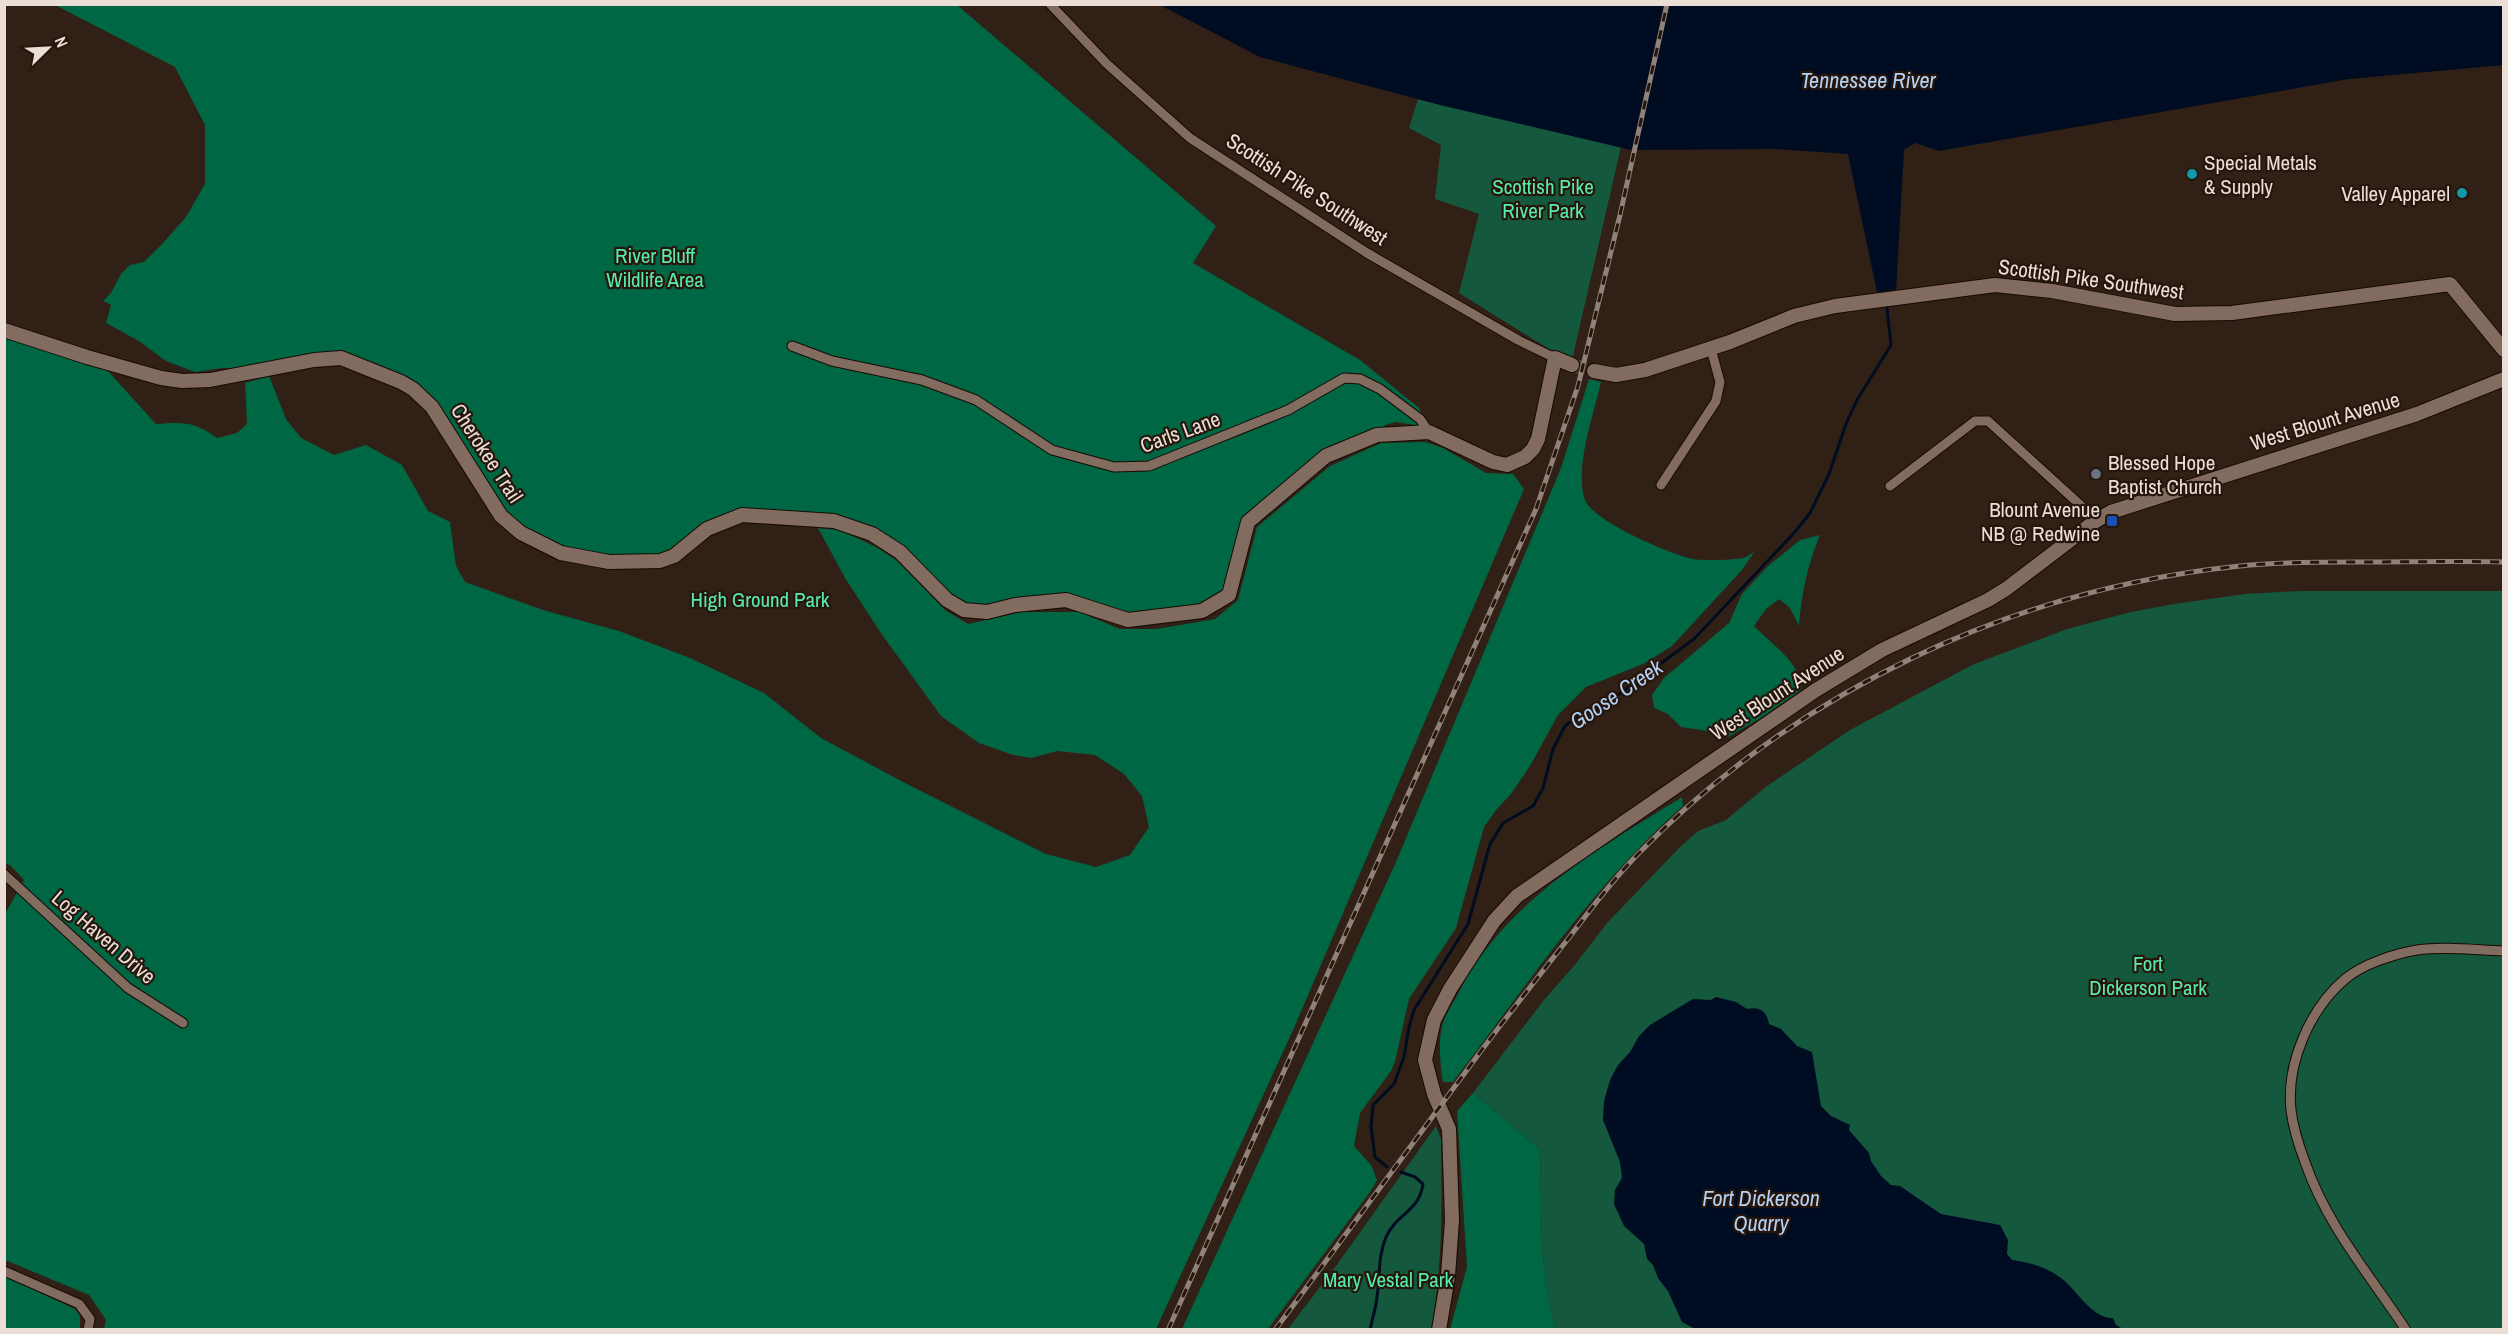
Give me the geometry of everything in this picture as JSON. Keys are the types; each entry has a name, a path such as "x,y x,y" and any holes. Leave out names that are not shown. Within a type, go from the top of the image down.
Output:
{"street":[{"name":"Scottish Pike Southwest","path":"1050,4 1107,64 1190,138 1367,253 1518,340 1572,364"},
{"name":"Scottish Pike Southwest","path":"1594,371 1616,375 1631,374 1711,349 1794,316 1835,306 1995,285 2052,291 2175,314 2232,313 2450,284 2504,350"},
{"name":"Cherokee Trail","path":"4,330 87,357 161,378 182,381 210,380 326,358 351,360 400,382 417,393 432,407 501,516 521,533 561,554 609,562 660,561 674,556 707,529 742,515 834,521 872,534 900,552 947,600 964,610 987,612 1015,605 1066,600 1128,620 1202,611 1229,595 1248,522 1326,456 1377,435 1430,432 1493,462 1507,465 1525,457 1533,449 1541,429 1555,358"},
{"name":"Carls Lane","path":"792,346 832,361 922,380 976,400 1052,450 1114,467 1149,466 1288,410 1344,378 1360,379 1380,389 1420,419 1430,432"},
{"path":"1661,485 1716,402 1720,382 1711,349"},
{"name":"West Blount Avenue","path":"1439,1329 1448,1276 1452,1220 1449,1129 1434,1094 1425,1060 1434,1020 1475,948 1494,921 1517,896 1816,690 1882,650 1988,600 2094,522 2129,505 2416,414 2504,379"},
{"path":"1890,486 1976,421 1988,421 2088,512 2094,522"},
{"name":"Log Haven Drive","path":"4,874 128,988 183,1023"},
{"path":"2406,1329 2354,1258 2330,1217 2306,1164 2290,1109 2291,1083 2298,1053 2305,1032 2323,1004 2346,979 2372,965 2416,951 2437,948 2504,951"},
{"path":"4,1271 79,1304 90,1319 88,1329"}],"green space":[{"name":"River Bluff Wildlife Area","path":"55,5 957,5 1216,226 1193,263 1360,360 1419,408 1425,421 1421,426 1396,422 1385,425 1377,435 1341,450 1249,522 1229,595 1212,607 1128,620 1066,600 964,610 900,552 834,521 742,515 674,556 609,562 521,533 432,407 351,360 266,369 222,368 195,372 166,361 139,341 106,323 111,305 103,301 111,293 121,274 130,265 144,262 163,243 186,217 205,184 205,125 175,67"},
{"name":"Scottish Pike River Park","path":"1418,99 1621,147 1572,360 1557,354 1459,293 1479,214 1435,199 1441,145 1409,128"},
{"path":"5,337 106,369 156,424 188,424 202,428 217,438 237,433 247,424 245,383 269,376 286,419 301,438 334,455 366,445 402,465 428,511 450,522 456,566 465,582 543,610 619,631 690,658 764,693 821,738 905,783 1046,854 1096,867 1130,855 1149,827 1142,796 1124,774 1095,755 1057,751 1031,758 1013,755 979,743 941,716 883,636 845,578 818,528 840,530 876,547 896,560 945,610 968,624 1021,612 1079,612 1120,629 1157,629 1215,619 1238,600 1257,527 1330,466 1381,443 1425,442 1443,448 1486,473 1513,474 1524,489 1294,1028 1156,1329 104,1329 106,1320 89,1295 5,1260 4,916 24,880 4,862"},
{"path":"1589,379 1601,382 1583,457 1582,487 1585,500 1591,509 1634,536 1693,559 1738,559 1755,551 1742,570 1672,646 1645,663 1586,687 1558,715 1530,766 1484,827 1456,928 1409,999 1395,1062 1360,1113 1354,1146 1371,1165 1377,1180 1370,1192 1268,1329 1182,1329 1396,862 1561,468"},
{"path":"1820,535 1806,579 1799,626 1790,608 1779,599 1766,609 1754,626 1791,663 1800,680 1801,690 1728,737 1681,727 1668,714 1654,708 1652,695 1664,678 1729,623 1742,594 1768,566 1800,540"},
{"name":"Fort Dickerson Park","path":"2299,591 2503,591 2503,1329 1556,1329 1546,1286 1541,1217 1540,1149 1473,1093 1544,1000 1608,922 1680,847 1698,831 1726,820 1767,786 1850,730 1974,664 2067,629 2131,612 2245,594"},
{"path":"1682,797 1683,806 1619,869 1590,903 1453,1082 1443,1082 1440,1060 1441,1029 1460,990 1480,958 1503,929 1557,879 1587,857"},
{"path":"1473,1093 1540,1149 1541,1217 1546,1286 1556,1329 1450,1329 1467,1267 1457,1111"},
{"name":"Mary Vestal Park","path":"1436,1126 1441,1139 1441,1234 1438,1282 1431,1329 1288,1329 1336,1266"},
{"path":"5,1276 75,1309 80,1316 80,1329 5,1330"}],"water":[{"name":"Tennessee River","path":"2503,4 2504,65 2349,79 1939,151 1915,143 1904,150 1896,292 1877,292 1848,154 1776,149 1631,150 1440,105 1260,57 1160,5"},
{"name":"Fort Dickerson Quarry","path":"1716,997 1736,1002 1747,1009 1762,1010 1769,1024 1781,1029 1797,1046 1812,1052 1821,1106 1831,1116 1850,1125 1849,1130 1869,1153 1871,1161 1881,1176 1891,1185 1900,1186 1941,1214 2000,1225 2008,1240 2007,1254 2012,1260 2026,1262 2055,1274 2098,1314 2113,1318 2116,1325 2123,1329 1697,1330 1682,1322 1668,1291 1647,1259 1644,1244 1624,1226 1614,1204 1615,1190 1622,1178 1620,1162 1603,1120 1604,1101 1610,1080 1618,1065 1650,1025 1693,999 1711,1000"}],"waterway":[{"name":"Goose Creek","path":"1387,1167 1375,1157 1371,1127 1373,1105 1394,1084 1404,1057 1414,1010 1468,924 1490,844 1503,823 1533,806 1543,788 1553,749 1565,726 1580,714 1618,695 1694,639 1810,513 1829,474 1857,400 1891,345 1887,308"},
{"path":"1370,1330 1386,1237 1417,1201 1423,1184 1415,1177 1401,1172"}],"tunnel":[{"path":"1572,365 1594,371"}],"railway":[{"path":"1168,1330 1536,509 1578,386 1620,215 1667,4"},
{"path":"1275,1330 1489,1040 1610,885 1637,855 1699,796 1767,744 1838,698 1913,658 1991,624 2072,598 2155,578 2240,566 2284,563 2504,562"}],"place":[{"name":"Special Metals & Supply","path":"2192,174"},
{"name":"Valley Apparel","path":"2462,193"},
{"name":"Blessed Hope Baptist Church","path":"2096,474"},
{"name":"Blount Avenue NB @ Redwine","path":"2112,521"}],"park label":[{"name":"High Ground Park","path":"760,599"}]}
